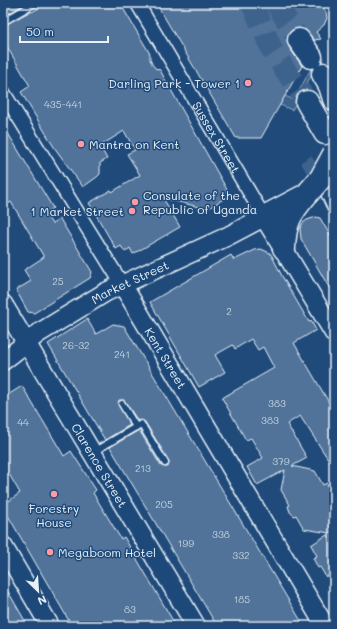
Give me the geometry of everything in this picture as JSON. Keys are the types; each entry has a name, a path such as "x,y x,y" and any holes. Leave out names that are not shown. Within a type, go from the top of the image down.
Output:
{"highway":[{"path":"311,57 330,86 334,99"},
{"path":"308,102 326,133"},
{"path":"284,248 285,232 288,221 295,207 317,194 321,178 334,154"},
{"path":"264,217 317,194"}],"street":[{"name":"Sussex Street","path":"137,3 334,333"},
{"name":"Kent Street","path":"3,92 122,284 324,626"},
{"path":"317,194 334,207"},
{"name":"Market Street","path":"3,361 39,333 106,292 226,237 264,217"},
{"path":"226,237 251,234 268,235 284,248"},
{"name":"Clarence Street","path":"3,304 196,626"},
{"path":"3,546 50,626"}],"lane":[{"path":"3,22 35,3"},
{"path":"122,404 136,427"},
{"path":"92,453 142,424 165,463"}],"shaded area":[{"path":"314,63 317,65 292,110 280,105 285,96 294,100"}],"building":[{"path":"3,3 26,3 3,17"},
{"path":"47,3 120,3 150,54 152,64 155,68 160,70 230,195 207,209 163,198 180,227 133,254 130,248 125,252 121,246 116,249 89,203 111,190 112,192 140,175 127,154 135,150 124,131 100,146 107,159 100,163 100,174 83,187 54,147 21,92 30,86 3,40 3,26"},
{"path":"156,3 320,3 326,12 327,18 324,25 316,32 321,39 314,40 305,29 298,28 292,30 288,34 287,41 289,47 302,66 261,138 236,138"},
{"path":"3,125 53,208 45,213 52,224 60,219 92,272 90,278 34,313 28,312 16,290 31,281 24,270 44,257 11,202 3,207"},
{"path":"316,217 320,218 334,242 334,296 301,239 300,228 303,223"},
{"path":"261,249 270,253 309,322 311,321 316,330 294,343 334,411 334,468 300,416 287,424 307,458 292,466 315,471 323,485 327,483 331,494 330,495 334,502 334,572 326,577 320,567 318,568 313,558 317,556 311,545 330,533 304,529 296,515 294,516 290,512 288,506 290,505 281,490 285,470 257,485 247,467 263,458 251,438 246,440 222,398 274,368 263,347 258,350 251,339 235,349 233,345 215,355 225,372 199,387 150,302 231,255 234,260 255,250"},
{"path":"87,319 96,334 113,324 124,326 304,626 217,626 110,447 139,430 161,466 168,467 169,461 145,422 141,420 138,421 124,400 119,400 118,404 130,425 105,440 48,344"},
{"path":"22,386 64,456 71,451 96,490 93,493 121,539 124,537 176,626 72,626 3,507 3,505 20,493 9,474 3,477 3,398"},
{"path":"3,583 13,600 28,626 3,626"}],"tunnel":[{"path":"252,3 273,52 307,102"},
{"path":"276,3 299,40"},
{"path":"306,159 322,185"}],"place":[{"name":"Darling Park - Tower 1","path":"248,83"},
{"name":"Mantra on Kent","path":"81,144"},
{"name":"Consulate of the Republic of Uganda","path":"135,202"},
{"name":"1 Market Street","path":"132,211"},
{"name":"Forestry House","path":"54,494"},
{"name":"Megaboom Hotel","path":"50,552"}]}
